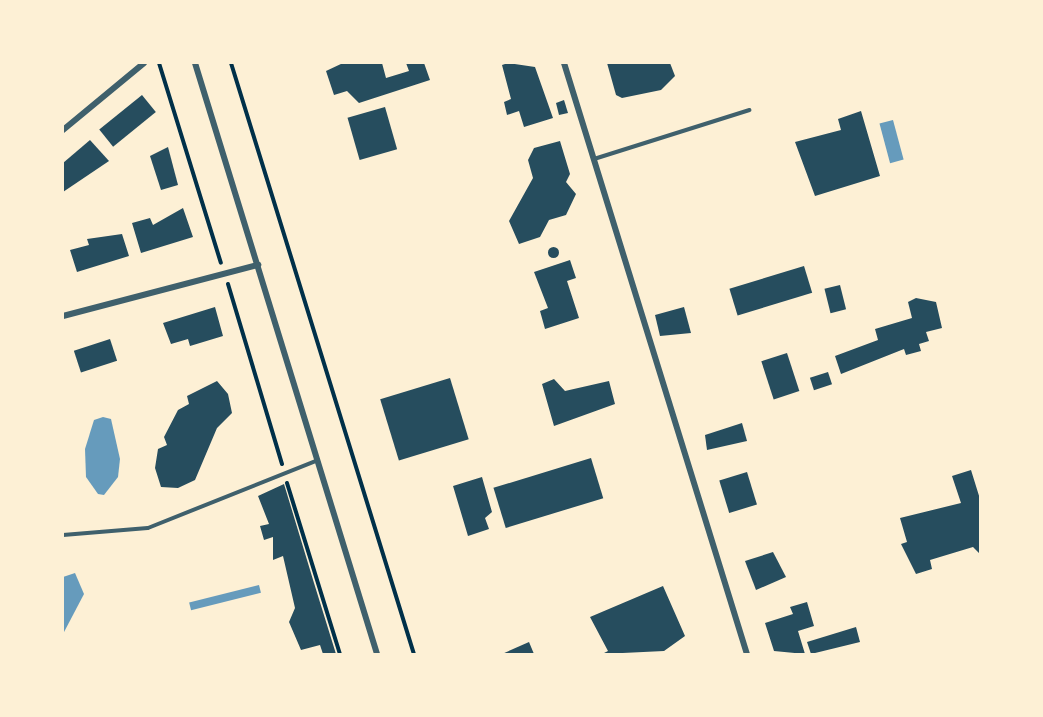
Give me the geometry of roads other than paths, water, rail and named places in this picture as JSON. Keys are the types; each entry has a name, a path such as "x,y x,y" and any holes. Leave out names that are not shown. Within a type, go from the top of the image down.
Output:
{"street":[{"path":"63,130 144,63"},
{"path":"195,63 377,654"},
{"path":"564,63 747,654"},
{"path":"63,316 258,265"}],"lane":[{"path":"594,159 749,110"},
{"path":"63,535 148,528 284,470 318,460"}],"water":[{"path":"893,120 904,160 890,163 879,124"},
{"path":"103,417 111,419 120,459 118,477 104,495 98,494 86,477 85,449 94,420"},
{"path":"75,573 84,594 63,634 63,577"},
{"path":"259,585 261,593 191,610 189,602"}]}
